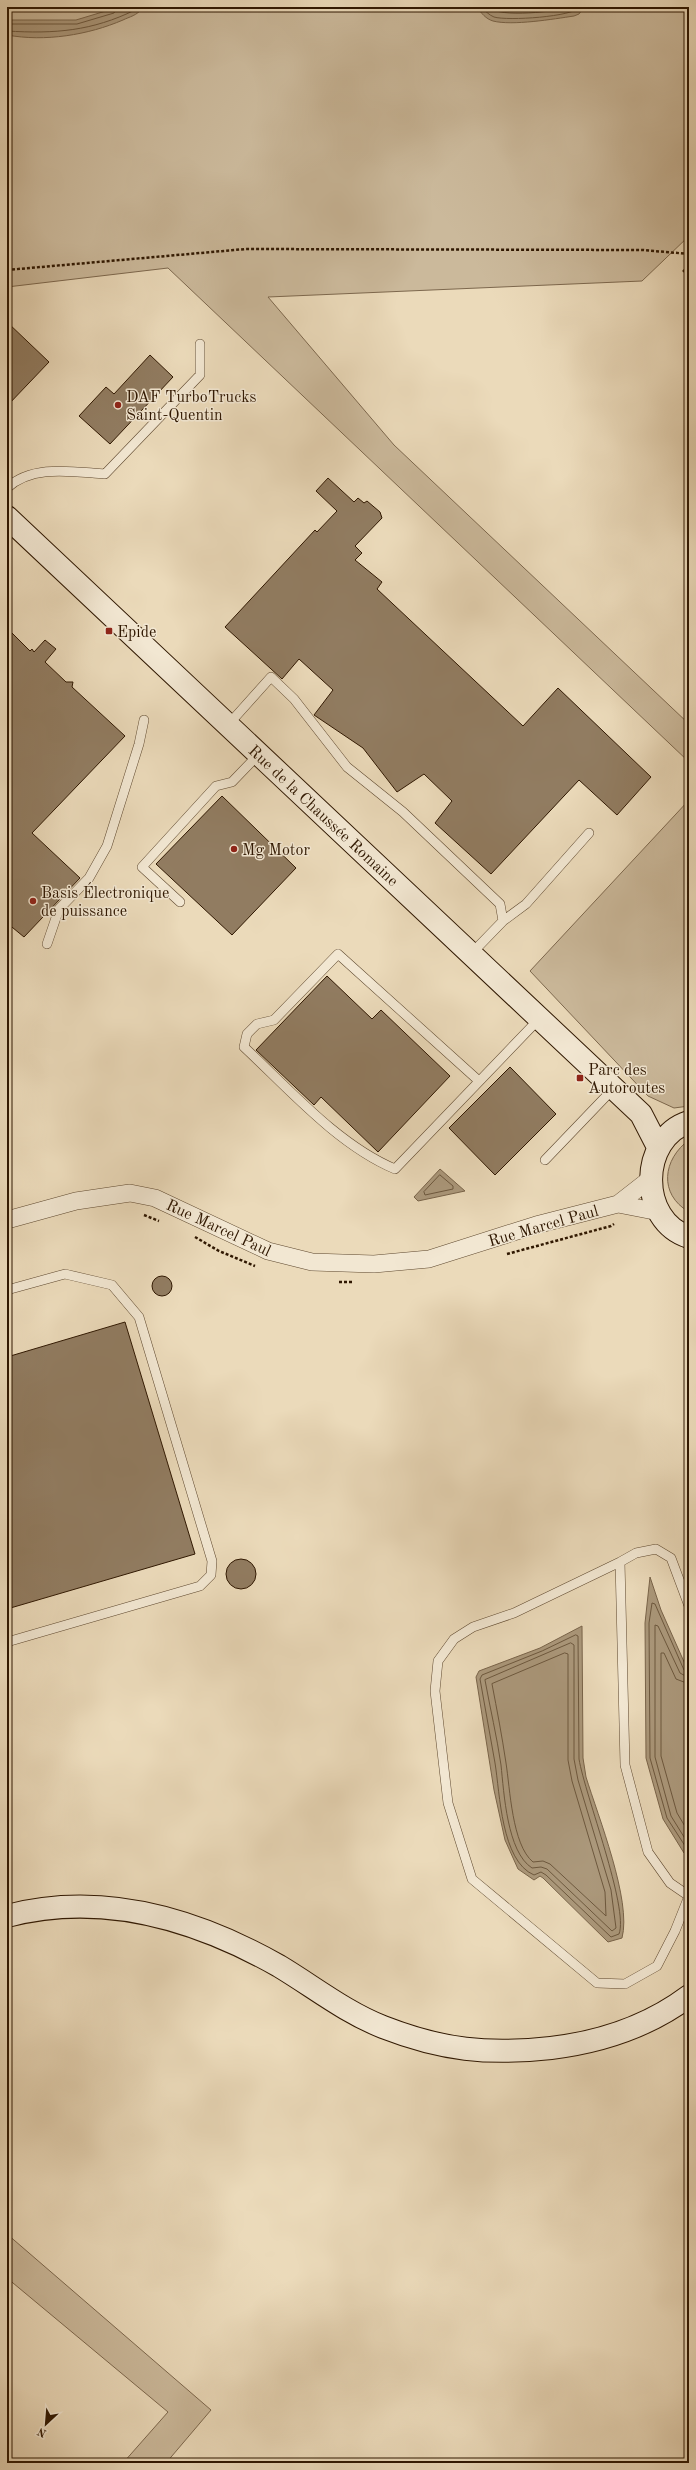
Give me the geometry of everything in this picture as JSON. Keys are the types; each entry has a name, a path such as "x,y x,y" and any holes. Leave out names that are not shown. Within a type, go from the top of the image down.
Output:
{"street":[{"name":"Rue de la Chaussée Romaine","path":"11,526 228,725 614,1088 641,1114 658,1147"},
{"path":"641,1114 687,1123"},
{"path":"687,1123 668,1134 658,1147 652,1163 650,1180 652,1195 659,1212 670,1226 689,1237"},
{"name":"Rue Marcel Paul","path":"7,1220 76,1201 130,1193 155,1198 268,1251 312,1262 374,1264 429,1258 536,1225 618,1204 650,1180"},
{"name":"Rue Marcel Paul","path":"618,1204 659,1212"},
{"path":"7,1916 25,1912 93,1906 139,1911 187,1923 228,1939 280,1967 340,2006 383,2026 447,2047 509,2052 579,2044 633,2028 689,1996"}],"lane":[{"path":"7,488 15,481 48,471 105,474 200,375 200,344"},
{"path":"228,725 271,677 294,699 347,767 403,812 500,904 503,921"},
{"path":"47,944 59,909 89,878 107,846 140,744 144,720"},
{"path":"180,902 142,867 216,786 232,782 259,754"},
{"path":"472,954 503,921 526,904 589,833"},
{"path":"479,1081 338,954 274,1020 257,1024 247,1034 244,1047 323,1120 371,1159 395,1169 540,1018"},
{"path":"545,1160 614,1088"},
{"path":"7,1290 64,1274 112,1285 139,1316 212,1561 211,1575 200,1586 7,1642"},
{"path":"620,1562 625,1765 648,1852 670,1883 689,1896 675,1931 657,1966 625,1984 597,1983 472,1879 448,1803 435,1691 438,1661 454,1639 473,1627 514,1613 636,1553 656,1550 671,1558 689,1606"}],"path":[{"path":"7,270 246,249 643,250 689,254"},
{"path":"683,270 689,276"}],"shaded area":[{"path":"7,7 689,7 689,236 642,281 268,297 394,445 689,724 689,762 168,268 7,287"},
{"path":"689,800 689,1106 674,1108 648,1096 530,971"},
{"path":"689,1140 689,1212 679,1205 672,1196 668,1176 669,1166 674,1157 680,1148"},
{"path":"7,2234 211,2410 166,2463 123,2463 168,2412 7,2278"}],"water":[{"path":"119,7 140,7 141,9 136,14 110,25 95,30 66,36 36,38 7,35 7,20 76,20"},
{"path":"477,7 584,7 579,14 574,16 533,22 511,23 490,20 484,16"},
{"path":"440,1169 465,1191 418,1201 414,1197"},
{"path":"650,1577 661,1610 689,1673 689,1856 684,1853 663,1819 646,1758 645,1623"},
{"path":"582,1626 583,1758 586,1777 618,1881 624,1922 622,1938 608,1942 543,1878 540,1876 534,1880 518,1869 505,1840 494,1790 476,1677 479,1671 540,1648"}],"building":[{"path":"7,322 49,362 7,406"},
{"name":"DAF TurboTrucks Saint-Quentin","path":"150,355 173,377 110,444 79,416 106,387 114,394"},
{"path":"328,478 354,502 358,498 364,503 367,501 380,512 382,518 355,546 362,553 355,560 382,582 377,589 523,726 558,688 651,777 617,815 579,780 491,874 435,823 452,801 424,774 397,792 363,748 314,715 333,690 299,659 282,679 225,627 315,530 317,532 337,511 316,491"},
{"path":"7,628 30,651 32,649 34,652 45,640 56,649 45,662 66,682 73,682 72,687 125,736 32,833 80,878 24,937 7,923"},
{"path":"222,796 296,868 232,935 156,864"},
{"path":"327,976 372,1019 381,1010 450,1076 378,1152 321,1097 314,1105 256,1050"},
{"path":"510,1067 556,1114 495,1175 449,1128"},
{"path":"162,1276 169,1279 172,1286 169,1293 162,1296 155,1293 152,1286 155,1279"},
{"path":"125,1322 195,1554 7,1609 7,1357"},
{"path":"241,1559 252,1563 256,1574 252,1585 241,1589 230,1585 226,1574 230,1563"}],"place":[{"name":"DAF TurboTrucks Saint-Quentin","path":"118,405"},
{"name":"Epide","path":"109,631"},
{"name":"Mg Motor","path":"234,849"},
{"name":"Basis Électronique de puissance","path":"33,901"},
{"name":"Parc des Autoroutes","path":"580,1078"}]}
